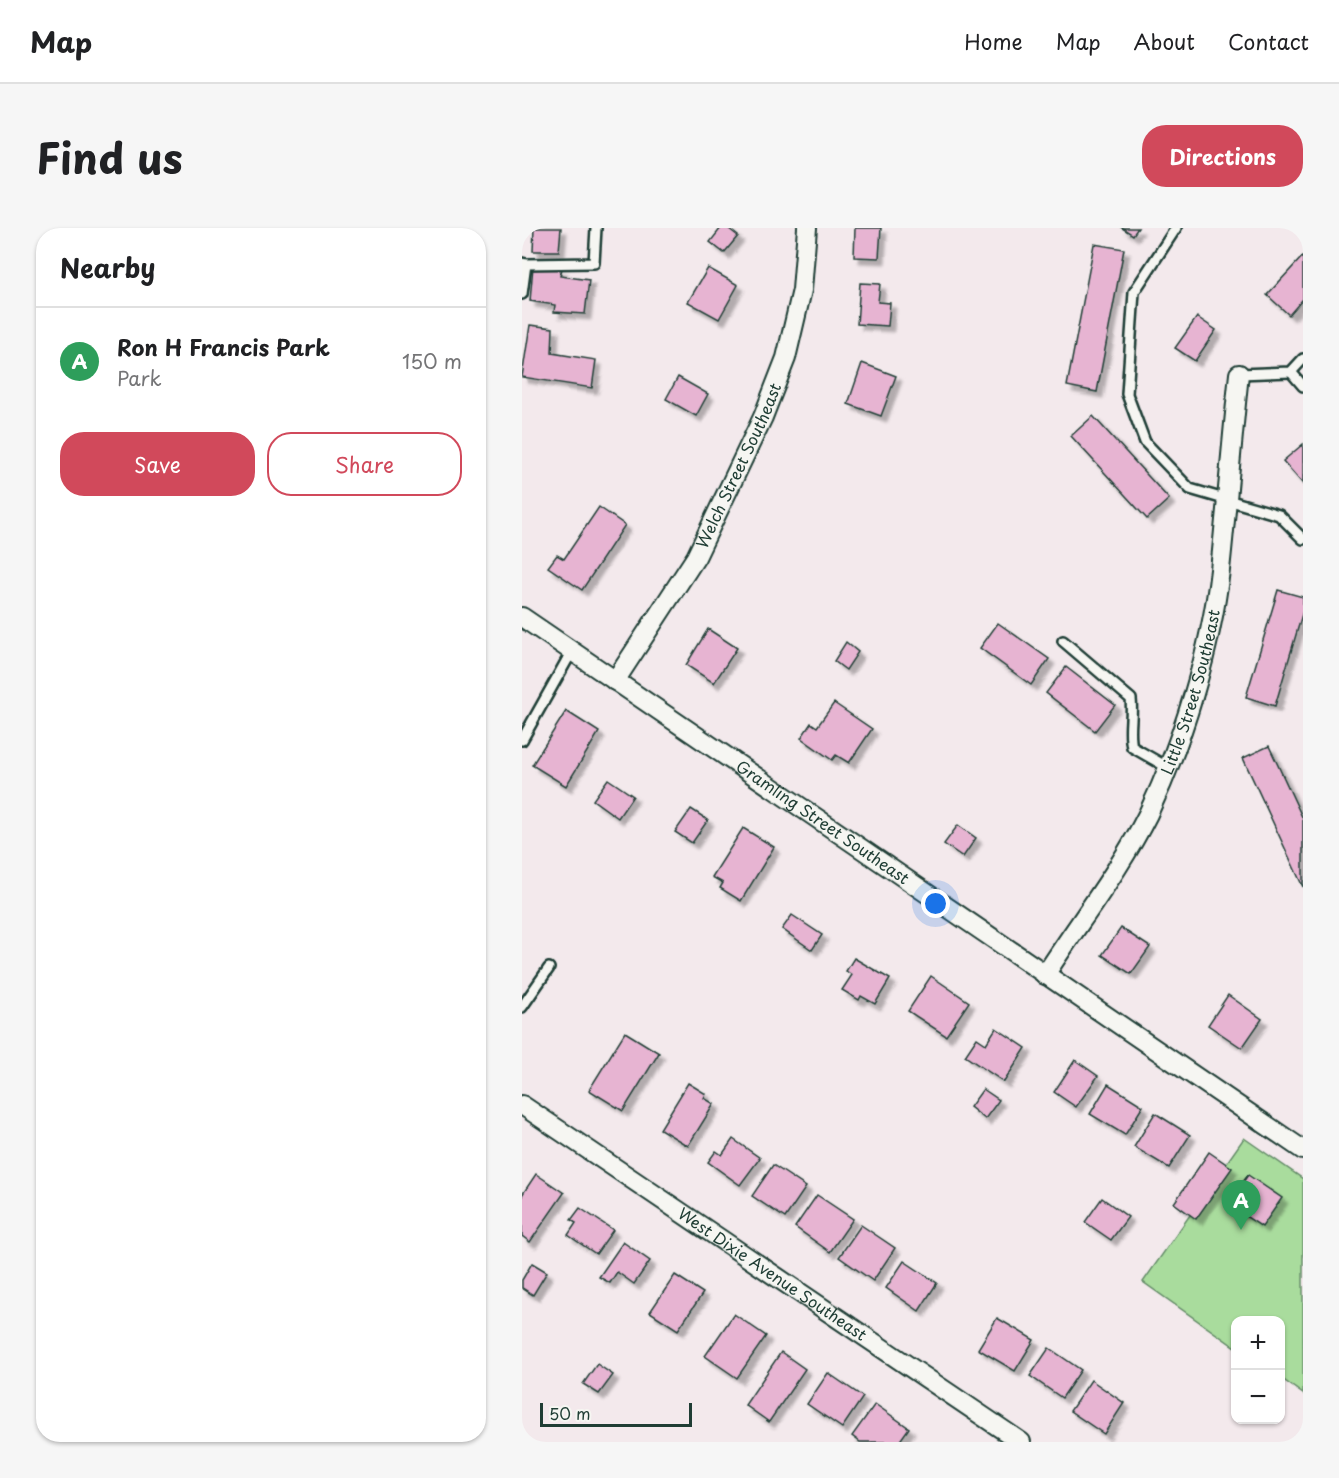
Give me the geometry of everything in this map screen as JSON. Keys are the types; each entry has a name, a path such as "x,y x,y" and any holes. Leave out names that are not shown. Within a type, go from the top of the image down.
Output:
{"street":[{"name":"Welch Street Southeast","path":"615,681 696,557 763,417 786,358 808,246 807,228"},
{"name":"Little Street Southeast","path":"1045,975 1148,814 1192,695 1210,630 1220,570 1225,499 1239,374"},
{"name":"Gramling Street Southeast","path":"522,617 1303,1150"},
{"name":"West Dixie Avenue Southeast","path":"522,1105 1021,1442"}],"lane":[{"path":"522,294 524,264 594,263 596,228"},
{"path":"1176,228 1134,292 1127,394 1145,442 1190,489 1279,515 1303,539"},
{"path":"1239,374 1291,372 1303,358"},
{"path":"1291,372 1303,386"},
{"path":"1064,641 1131,699 1133,714 1129,733 1132,747 1167,767"},
{"path":"522,740 572,651"},
{"path":"522,1007 549,968"}],"green space":[{"path":"1244,1138 1303,1179 1303,1394 1285,1381 1285,1316 1231,1316 1231,1344 1143,1282"}],"building":[{"path":"534,228 561,228 559,251 533,251"},
{"path":"721,228 728,228 738,236 724,253 710,242"},
{"path":"855,228 881,228 879,258 854,257"},
{"path":"1122,228 1138,228 1133,235"},
{"path":"1094,244 1124,249 1097,392 1067,386"},
{"path":"1303,256 1303,299 1289,315 1267,295"},
{"path":"533,266 562,269 560,276 589,280 585,314 554,312 555,305 530,301"},
{"path":"708,268 738,285 719,319 688,302"},
{"path":"860,283 880,284 878,302 890,303 888,326 857,324"},
{"path":"1197,317 1216,330 1195,361 1175,348"},
{"path":"530,325 553,328 552,353 596,360 592,388 522,377"},
{"path":"862,363 896,376 881,416 848,404"},
{"path":"678,377 708,394 696,416 666,399"},
{"path":"1093,416 1169,499 1147,519 1071,436"},
{"path":"1303,444 1303,484 1283,461"},
{"path":"599,507 625,525 582,590 548,567 557,555 564,559"},
{"path":"1278,590 1303,597 1303,611 1275,706 1246,697"},
{"path":"998,623 1049,659 1031,685 980,648"},
{"path":"708,629 737,648 714,683 686,665"},
{"path":"846,642 858,652 846,670 834,661"},
{"path":"1066,667 1115,705 1095,731 1046,693"},
{"path":"834,703 872,729 849,763 836,755 832,760 801,738 811,723 817,727"},
{"path":"566,711 599,732 566,786 532,765"},
{"path":"1269,746 1303,819 1303,887 1243,758"},
{"path":"608,779 633,796 618,818 593,800"},
{"path":"691,809 708,820 692,843 675,832"},
{"path":"958,825 976,838 963,857 944,844"},
{"path":"743,828 774,847 741,901 720,888 723,883 712,877"},
{"path":"792,915 822,935 812,950 782,929"},
{"path":"1121,928 1150,947 1131,974 1102,955"},
{"path":"854,958 890,979 875,1004 861,996 859,1000 842,990 852,975 846,971"},
{"path":"931,976 969,1002 946,1036 908,1011"},
{"path":"1228,995 1262,1019 1242,1048 1208,1025"},
{"path":"996,1028 1026,1048 1004,1082 965,1056 977,1038 986,1044"},
{"path":"625,1032 659,1053 623,1111 589,1090"},
{"path":"1075,1060 1098,1076 1076,1107 1054,1092"},
{"path":"688,1083 706,1094 704,1098 714,1104 688,1146 660,1129"},
{"path":"1108,1084 1143,1106 1125,1135 1090,1114"},
{"path":"983,1089 999,1100 985,1119 970,1107"},
{"path":"1155,1113 1190,1135 1169,1168 1134,1147"},
{"path":"733,1139 760,1158 740,1185 708,1162 716,1151 722,1155"},
{"path":"1209,1152 1232,1168 1196,1219 1174,1203"},
{"path":"773,1165 806,1187 785,1218 752,1196"},
{"path":"536,1174 564,1193 530,1242 522,1236 522,1195"},
{"path":"1248,1175 1282,1198 1262,1227 1227,1204"},
{"path":"817,1195 853,1219 830,1252 795,1227"},
{"path":"1102,1198 1128,1217 1111,1240 1085,1222"},
{"path":"580,1208 613,1230 596,1254 568,1235 576,1223 571,1220"},
{"path":"861,1225 895,1248 873,1281 839,1257"},
{"path":"623,1242 650,1261 634,1284 617,1272 610,1283 599,1277"},
{"path":"904,1261 937,1283 919,1311 886,1288"},
{"path":"532,1263 547,1272 533,1295 522,1288 522,1280"},
{"path":"675,1275 703,1293 678,1330 650,1312"},
{"path":"734,1314 766,1336 737,1378 705,1356"},
{"path":"997,1318 1034,1340 1015,1371 978,1349"},
{"path":"1049,1348 1081,1370 1062,1398 1030,1376"},
{"path":"781,1352 805,1369 769,1422 745,1405"},
{"path":"597,1364 613,1375 599,1394 583,1384"},
{"path":"828,1373 863,1397 842,1428 807,1404"},
{"path":"1091,1380 1124,1403 1104,1434 1070,1411"},
{"path":"875,1404 909,1428 899,1442 860,1442 852,1436"}],"place":[{"name":"Ron H Francis Park","path":"1241,1230"}]}
